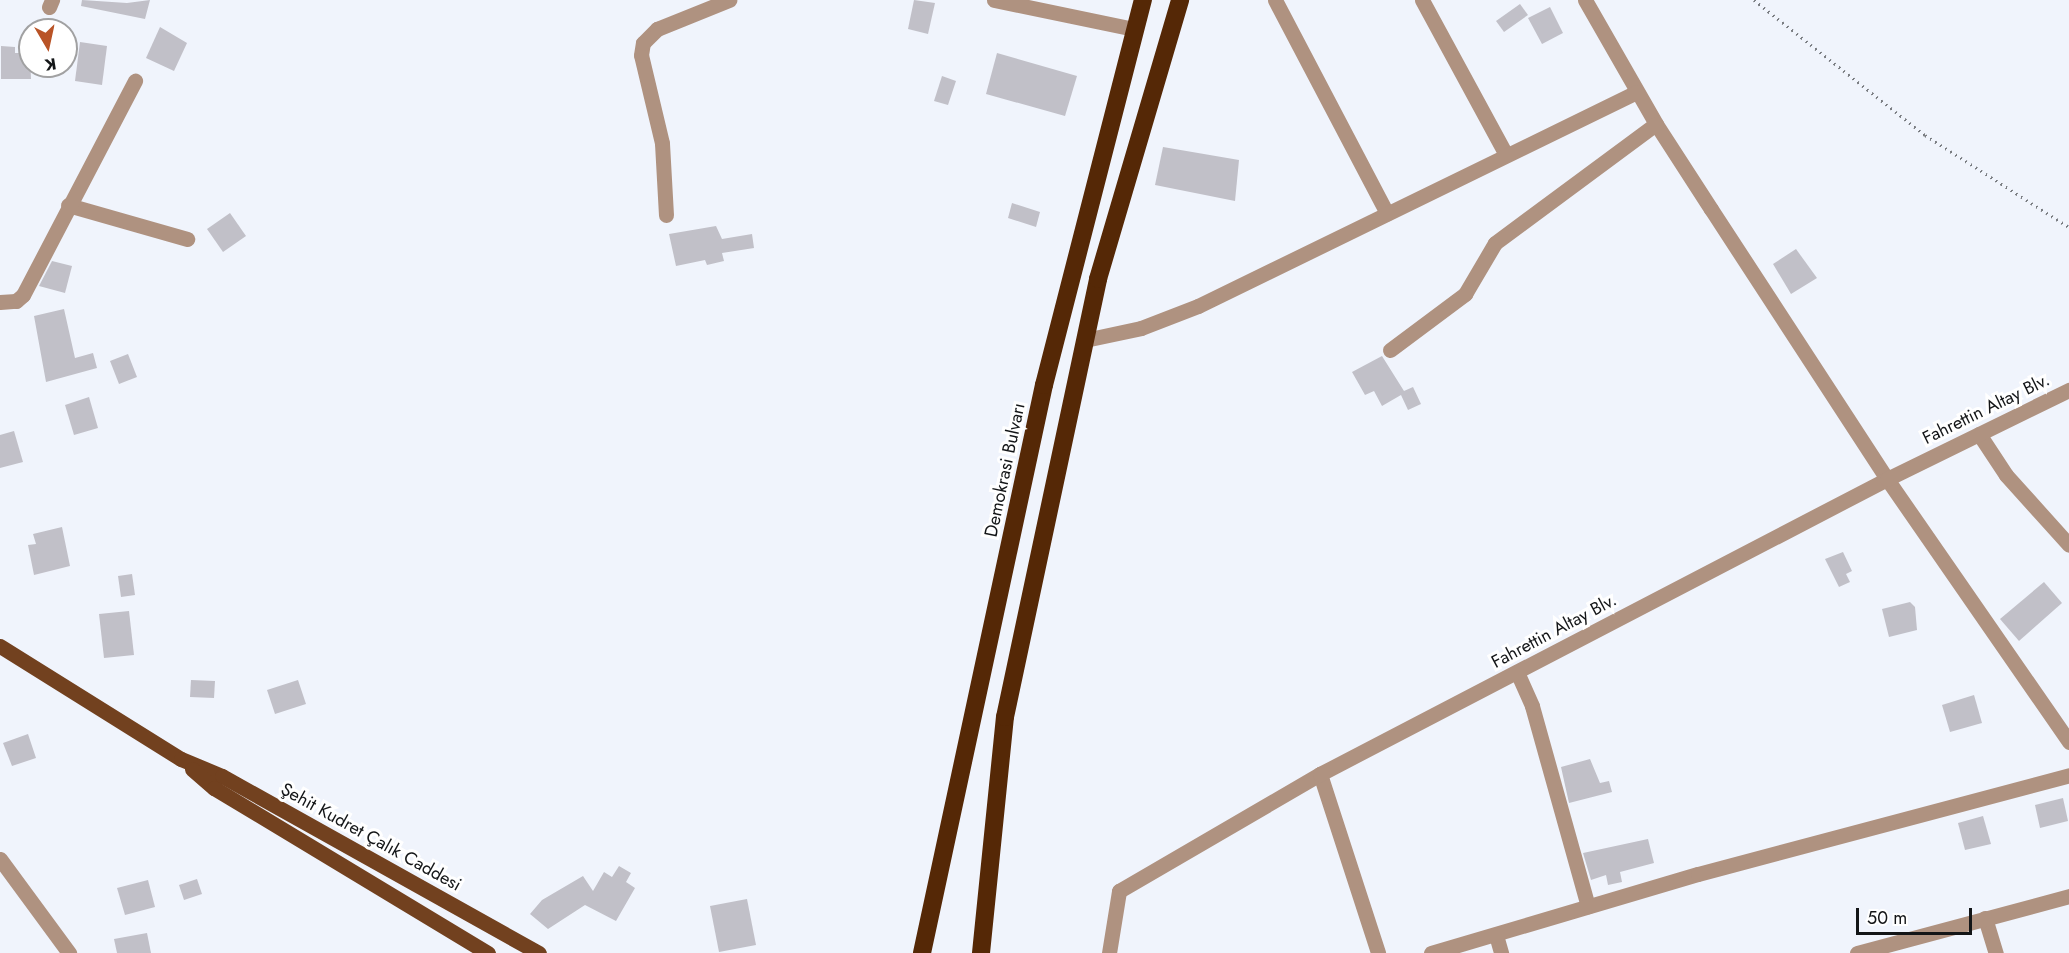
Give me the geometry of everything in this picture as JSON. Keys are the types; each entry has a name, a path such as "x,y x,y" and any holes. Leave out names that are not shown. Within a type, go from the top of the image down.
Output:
{"highway":[{"name":"Demokrasi Bulvarı","path":"922,953 1044,384 1143,0"},
{"path":"981,953 1005,717 1098,279 1180,0"}],"main road":[{"name":"Şehit Kudret Çalık Caddesi","path":"0,646 181,759 214,788 488,953"},
{"name":"Şehit Kudret Çalık Caddesi","path":"181,759 222,776 539,953"}],"street":[{"path":"666,215 662,143 641,55 643,43 657,29 729,0"},
{"path":"994,0 1134,29"},
{"path":"1275,0 1387,213"},
{"path":"1422,0 1506,156"},
{"path":"1585,0 1656,124 1887,479 2069,742"},
{"path":"0,302 16,301 23,295 135,81"},
{"path":"1085,340 1170,318 1637,92"},
{"path":"1390,350 1465,294 1495,243 1656,124"},
{"path":"68,206 187,239"},
{"name":"Fahrettin Altay Blv.","path":"1109,953 1119,891 1320,774 1887,479 2069,390"},
{"path":"1979,434 2006,475 2069,545"},
{"path":"1517,672 1532,706 1588,906"},
{"path":"1320,774 1378,953"},
{"path":"1431,953 1588,906 2069,776"},
{"path":"0,859 69,953"},
{"path":"1857,953 2069,896"},
{"path":"1985,918 1996,953"},
{"path":"1496,935 1501,953"}],"path":[{"path":"1754,0 1925,135 2069,227"}],"building":[{"path":"82,0 127,3 150,0 145,19 81,6"},
{"path":"914,0 935,3 928,34 908,29"},
{"path":"1520,4 1528,15 1504,32 1496,21"},
{"path":"1550,7 1563,33 1542,44 1528,18"},
{"path":"160,27 187,43 174,71 146,58"},
{"path":"80,42 107,46 102,85 75,81 75,78 78,78"},
{"path":"1,46 15,47 15,53 18,53 18,78 31,79 1,79"},
{"path":"997,53 1077,76 1065,116 986,94"},
{"path":"942,76 956,81 948,105 934,101"},
{"path":"1163,147 1239,160 1235,201 1155,185"},
{"path":"1012,203 1040,212 1036,227 1008,218"},
{"path":"230,213 246,236 223,252 207,229"},
{"path":"716,226 722,239 752,234 754,248 722,253 724,261 707,265 705,260 676,266 669,234"},
{"path":"1796,249 1817,278 1791,294 1773,264"},
{"path":"52,261 72,266 65,293 39,286"},
{"path":"64,309 75,358 93,353 97,368 46,382 34,316"},
{"path":"128,354 137,377 119,384 110,361"},
{"path":"1382,356 1404,391 1413,387 1421,404 1408,410 1401,395 1382,406 1374,391 1365,395 1352,372"},
{"path":"89,397 98,428 74,435 65,405"},
{"path":"14,431 23,462 0,468 0,435"},
{"path":"62,527 70,566 34,575 28,545 36,544 33,534"},
{"path":"1843,552 1852,571 1846,574 1850,582 1839,587 1825,559"},
{"path":"132,574 135,595 121,597 118,576"},
{"path":"2044,582 2062,603 2019,641 2000,619"},
{"path":"1910,602 1915,607 1917,630 1889,637 1882,609"},
{"path":"129,611 134,655 104,658 99,614"},
{"path":"191,680 215,681 214,698 190,697"},
{"path":"298,680 306,704 275,714 267,690"},
{"path":"1974,695 1982,723 1950,732 1942,705"},
{"path":"28,734 36,758 12,766 3,743"},
{"path":"1590,759 1600,783 1609,781 1612,792 1569,803 1561,767"},
{"path":"2063,798 2068,821 2040,828 2035,805"},
{"path":"1983,816 1991,844 1965,850 1958,823"},
{"path":"1648,839 1654,863 1620,872 1622,882 1608,885 1606,875 1591,880 1583,853"},
{"path":"619,866 631,873 626,882 635,888 616,921 585,905 548,929 530,914 542,900 583,876 593,891 604,872 612,877"},
{"path":"197,879 202,894 184,900 179,885"},
{"path":"148,880 155,907 125,915 117,888"},
{"path":"747,899 756,945 719,952 710,906"},
{"path":"147,933 151,953 117,953 114,939"}]}
